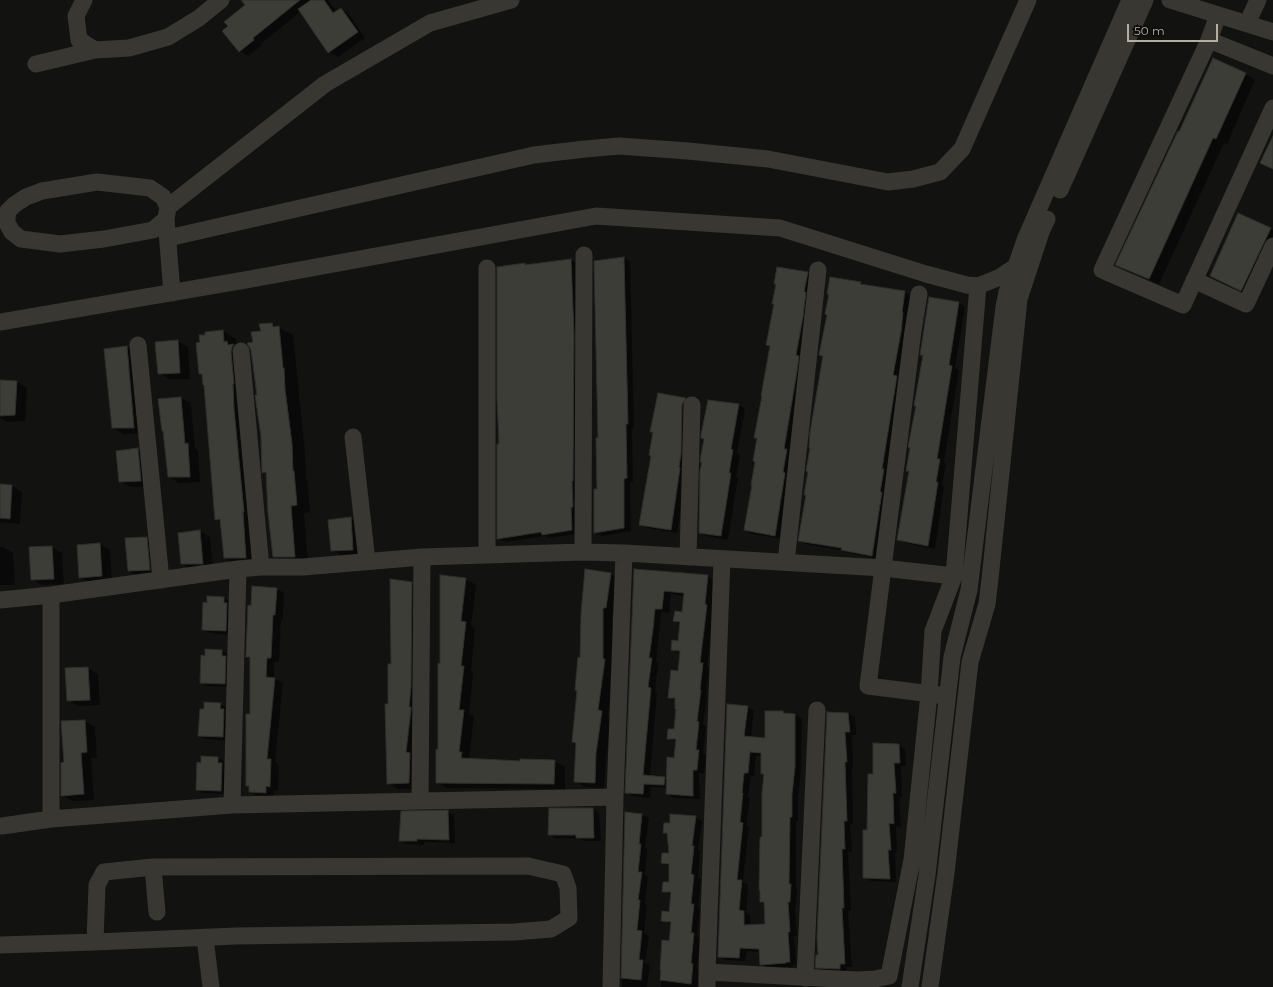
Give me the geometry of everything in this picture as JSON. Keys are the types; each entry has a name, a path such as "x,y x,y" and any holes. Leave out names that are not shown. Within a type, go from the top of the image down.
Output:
{"street":[{"path":"84,0 76,16 79,40 95,50"},
{"path":"36,64 95,50 129,48 168,37 199,18 221,0"},
{"path":"172,293 167,213 163,198 150,188 97,182 42,191 26,197 8,211 7,223 12,232 21,239 60,244 104,239 153,230 167,213 325,84 430,23 511,0"},
{"path":"168,238 534,155 619,146 768,159 888,182 913,179 940,172 962,150 1028,0"},
{"path":"910,987 928,875 952,657 970,583 1007,292 1028,233 1130,0"},
{"path":"930,987 946,873 970,662 987,604 1019,299 1041,232 1145,0"},
{"path":"1170,0 1218,15 1263,19"},
{"path":"1195,0 1263,19"},
{"path":"1218,15 1209,40 1102,270 1183,305 1273,108"},
{"path":"1209,40 1273,66"},
{"path":"0,322 172,293 596,216 780,228 967,285 978,286 1031,260"},
{"path":"1194,280 1246,304 1273,246"},
{"path":"583,552 584,255"},
{"path":"487,268 487,555"},
{"path":"786,562 818,270"},
{"path":"722,559 707,979 805,978 857,980 875,979 889,976 912,860 929,694 933,631 954,576 978,286"},
{"path":"920,294 913,331 868,686 947,695"},
{"path":"138,345 161,580"},
{"path":"241,351 260,567"},
{"path":"688,557 692,405"},
{"path":"353,437 367,560"},
{"path":"0,600 51,595 260,567 302,567 367,560 422,557 583,552 883,568 954,576"},
{"path":"611,987 615,797 624,553"},
{"path":"420,801 422,557"},
{"path":"232,805 238,569"},
{"path":"51,595 52,819"},
{"path":"805,978 817,710"},
{"path":"2,826 52,819 232,805 615,797"},
{"path":"153,866 157,912"},
{"path":"0,945 95,942 205,938 514,932 551,929 569,918 568,888 563,874 528,866 153,866 104,872 97,885 95,942"},
{"path":"205,938 211,987"}],"building":[{"path":"241,0 300,0 253,38 254,40 239,52 222,31 228,26 224,22 245,5"},
{"path":"311,0 324,0 333,13 341,8 358,32 328,53 298,9"},
{"path":"1213,58 1246,73 1216,139 1213,138 1149,279 1115,265"},
{"path":"1273,136 1273,169 1260,163"},
{"path":"1238,213 1271,228 1241,291 1210,276"},
{"path":"624,257 628,424 626,424 627,478 624,479 624,528 594,533 594,489 597,489 596,438 598,438 594,261"},
{"path":"571,259 574,334 573,507 571,507 572,530 542,535 541,532 497,539 497,444 499,444 497,398 497,267"},
{"path":"777,267 808,272 804,292 806,292 803,317 796,355 799,356 797,371 784,449 787,449 783,472 785,473 775,536 744,530 755,462 753,461 757,438 754,438 770,346 766,345 774,304 772,304 776,284 774,284"},
{"path":"830,277 861,282 860,284 905,291 901,332 893,375 897,376 882,469 884,469 880,492 882,492 872,556 841,550 842,548 798,541 806,495 804,495 808,472 806,471 810,448 810,432 823,356 819,355 827,315 825,314 829,294 827,294"},
{"path":"929,297 959,302 949,365 952,366 937,459 940,459 936,482 938,482 928,546 897,540 909,471 906,471 910,448 908,447 916,406 914,406 923,355 920,355"},
{"path":"272,323 273,327 279,326 292,444 293,471 297,505 291,506 295,557 273,557 268,513 266,472 262,473 261,436 255,395 257,395 251,350 247,343 253,342 251,332 261,331 259,324"},
{"path":"223,330 224,342 227,341 228,345 234,344 231,352 234,384 234,409 244,512 246,558 224,558 220,519 215,520 204,385 202,374 199,374 196,343 200,342 199,335 205,335 205,332"},
{"path":"178,340 180,373 158,374 155,342"},
{"path":"127,346 134,428 112,428 104,349"},
{"path":"0,380 17,381 15,415 0,416"},
{"path":"658,393 686,398 682,405 680,468 671,530 639,525 651,456 649,455 653,432 650,432"},
{"path":"181,397 185,444 188,443 190,477 168,477 158,399"},
{"path":"708,400 739,404 731,449 733,450 729,473 731,473 721,536 699,533 700,471 702,462 700,462 704,439 701,438 701,435"},
{"path":"138,448 141,481 119,482 116,451"},
{"path":"0,484 12,485 10,519 0,518"},
{"path":"351,517 353,550 331,551 328,520"},
{"path":"200,530 203,564 181,564 178,533"},
{"path":"147,537 150,570 128,571 125,538"},
{"path":"100,543 102,576 79,578 77,545"},
{"path":"52,546 54,579 31,580 29,547"},
{"path":"585,569 611,573 606,608 603,608 603,659 605,659 598,710 602,711 596,753 595,783 574,782 576,743 572,742 577,691 575,690 578,657 580,658 581,614"},
{"path":"634,569 708,575 705,604 707,605 700,663 703,663 701,690 697,721 699,722 696,750 699,750 697,770 693,770 693,796 666,794 667,757 674,758 676,739 667,739 668,729 674,729 676,709 675,698 668,698 671,670 678,671 680,651 671,650 672,640 678,641 680,622 673,621 675,611 682,612 684,593 664,591 662,609 655,609 649,658 652,658 648,687 651,688 643,775 665,777 664,785 644,784 643,794 625,793"},
{"path":"440,575 466,578 461,621 466,622 461,666 464,666 459,710 464,710 459,752 462,752 461,758 520,761 520,759 555,760 554,784 436,783 436,749 438,750 438,663 440,664"},
{"path":"390,579 412,582 411,687 409,707 411,707 411,709 406,752 410,753 409,783 387,784 385,704 388,704 388,664 391,664"},
{"path":"252,586 277,588 275,615 273,615 271,658 267,658 266,677 275,678 267,759 271,759 270,787 266,786 266,793 249,792 249,786 246,786 246,714 250,714 250,657 246,657 246,654 248,605 251,606"},
{"path":"207,596 224,597 224,603 227,603 226,631 202,630 203,602 207,603"},
{"path":"205,649 222,650 222,656 226,656 225,684 200,683 201,655 205,656"},
{"path":"88,667 90,700 67,701 65,668"},
{"path":"204,702 221,703 220,709 224,709 223,737 198,736 200,709 204,709"},
{"path":"727,704 748,706 744,736 765,738 765,711 783,711 783,713 795,714 795,766 792,795 792,817 790,817 789,884 791,884 790,902 788,902 790,962 760,965 759,949 740,948 739,958 718,957","holes":["750,752 761,753 761,774 764,774 762,793 762,837 760,837 759,890 760,902 764,902 765,924 744,925 744,911 739,910 742,880 737,880 743,823 740,822 742,793 744,773 748,773"]},
{"path":"827,712 848,713 850,732 845,732 847,762 845,762 847,821 844,821 845,849 842,849 844,908 842,908 845,964 840,964 840,969 815,968 816,955 818,955 817,937"},
{"path":"85,720 87,752 81,753 84,794 61,796 61,763 64,762 61,721"},
{"path":"873,743 899,744 900,763 894,763 896,793 893,793 894,824 889,823 891,850 888,850 890,879 863,878 863,830 867,830 868,774 873,774"},
{"path":"201,756 218,757 218,763 222,763 221,791 196,790 197,762 201,763"},
{"path":"549,808 593,808 594,838 576,838 576,835 548,835"},
{"path":"448,810 449,840 417,839 417,841 399,841 401,811"},
{"path":"625,812 642,814 638,872 642,872 638,900 640,900 637,930 642,931 639,960 643,960 641,980 621,978"},
{"path":"670,814 696,816 692,846 694,846 691,874 694,875 691,904 694,904 691,933 694,933 691,963 693,964 691,984 660,980 662,940 669,941 671,922 661,921 662,911 669,912 671,892 662,892 663,882 669,882 669,864 661,863 662,853 669,853 667,833 663,833 664,823 670,823"}]}
